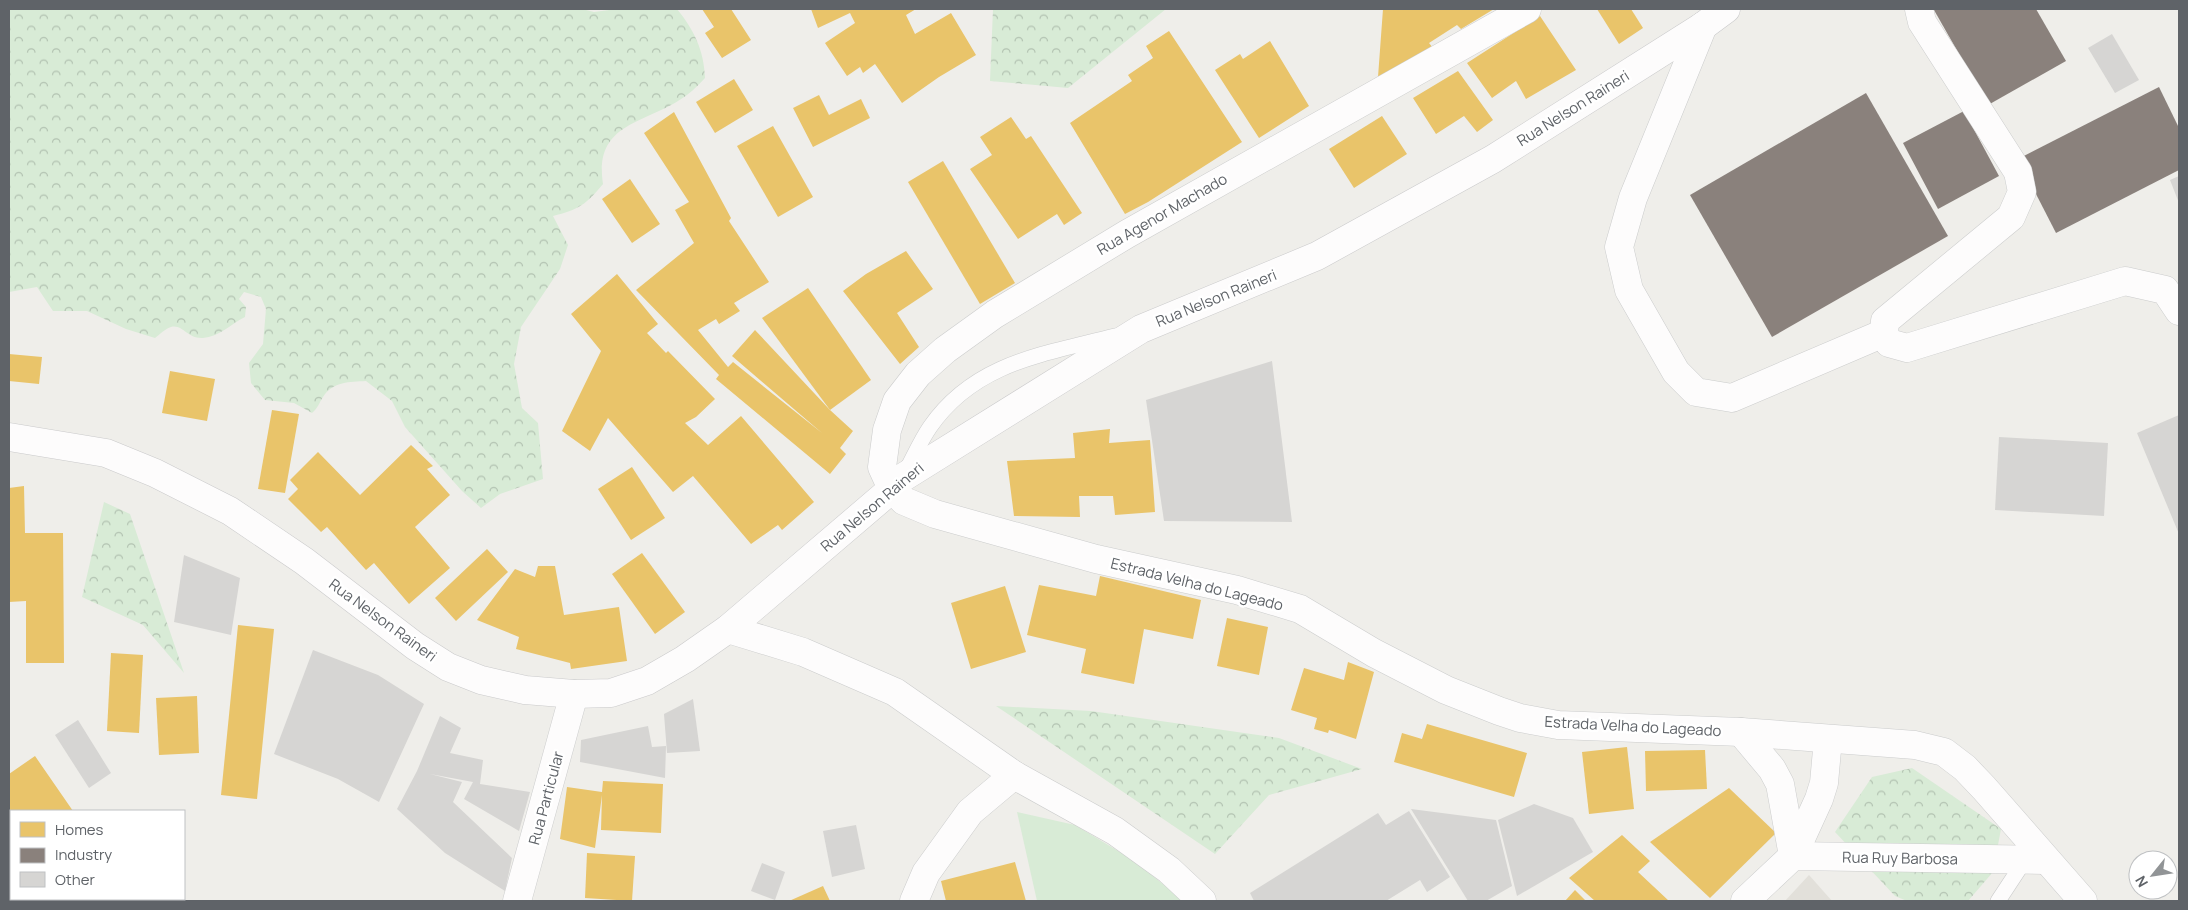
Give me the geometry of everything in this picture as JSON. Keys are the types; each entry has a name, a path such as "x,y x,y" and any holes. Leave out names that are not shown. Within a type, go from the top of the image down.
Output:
{"street":[{"name":"Rua Agenor Machado","path":"897,483 882,467 887,430 897,401 918,374 945,350 995,314 1127,234 1527,9"},
{"name":"Rua Nelson Raineri","path":"9,437 106,453 156,473 230,511 304,561 415,646 448,667 481,680 526,690 574,694 611,693 647,681 685,659 728,629 897,483 1141,329 1317,256 1493,159 1703,26 1726,9"},
{"path":"1918,9 1922,22 2018,172 2022,192 2011,217 1885,321 1884,333 1889,343 1907,348 2125,281 2165,290 2179,311"},
{"path":"1703,26 1633,198 1619,247 1629,290 1676,372 1696,392 1732,398 1884,333"},
{"name":"Estrada Velha do Lageado","path":"897,483 904,501 935,514 1096,559 1237,590 1300,609 1374,653 1446,690 1520,718 1558,725 1741,732 1916,745 1944,752 1984,788 2036,860 2083,901"},
{"path":"728,629 803,652 894,692 1014,775 1115,831 1169,870 1202,901"},
{"name":"Rua Particular","path":"517,901 574,694"},
{"path":"1741,732 1772,769 1780,784 1794,856"},
{"path":"1745,901 1794,856 1824,783 1828,739"},
{"path":"914,901 926,873 970,812 1014,775"},
{"name":"Rua Ruy Barbosa","path":"1794,856 2036,860"}],"lane":[{"path":"897,483 931,426 964,390 988,374 1015,362 1141,329"},
{"path":"1998,901 2036,860"}],"shaded area":[{"path":"1809,875 1832,901 1785,901"}],"green space":[{"path":"9,9 582,9 594,12 617,9 677,9 697,41 703,58 705,78 682,99 623,129 613,138 606,149 602,164 603,184 592,197 581,205 553,216 568,245 560,269 521,327 514,364 522,408 538,423 543,479 500,494 481,508 462,491 405,427 392,401 366,381 337,385 327,392 312,413 294,403 265,400 251,383 249,363 263,344 266,309 261,297 244,292 239,299 246,307 245,317 225,330 209,337 198,338 179,328 171,327 155,338 126,329 87,311 53,311 37,287 9,292"},
{"path":"993,9 1166,9 1068,88 990,81"},
{"path":"104,502 130,514 184,673 143,625 82,597"},
{"path":"996,706 1091,711 1279,738 1362,769 1269,795 1215,854"},
{"path":"1912,768 2001,829 1993,872 1968,901 1907,901 1895,896 1835,832 1872,777"},
{"path":"1017,812 1075,825 1133,860 1184,901 1037,901"}],"building: Homes":[{"path":"702,9 731,9 751,40 722,58 705,33 714,27"},
{"path":"811,9 916,9 906,15 915,34 951,13 976,55 939,77 902,103 875,64 863,73 860,67 847,76 825,43 855,23 850,13 818,28"},
{"path":"1383,9 1494,9 1461,29 1457,25 1429,43 1433,48 1378,77"},
{"path":"1597,9 1631,9 1643,28 1619,44"},
{"path":"1540,16 1576,70 1526,99 1516,81 1492,98 1467,63"},
{"path":"1169,31 1242,142 1148,202 1125,214 1070,123 1132,81 1128,75 1153,58 1146,46"},
{"path":"1270,41 1309,106 1259,138 1215,70 1240,54 1243,59"},
{"path":"1458,71 1493,120 1477,132 1464,116 1436,134 1413,98"},
{"path":"734,79 753,110 715,133 696,102"},
{"path":"819,95 829,115 861,99 870,118 813,147 793,108"},
{"path":"674,112 731,218 729,221 769,282 734,303 740,311 719,324 716,319 698,330 728,367 733,362 822,433 732,356 755,330 830,410 853,431 840,448 846,454 830,474 716,379 719,375 636,290 694,243 675,210 689,202 644,133"},
{"path":"1382,116 1407,154 1354,188 1329,149"},
{"path":"1011,117 1026,139 1031,136 1082,213 1064,225 1057,214 1018,239 970,169 992,155 980,137"},
{"path":"773,126 813,197 778,217 737,146"},
{"path":"943,161 1015,283 980,304 908,182"},
{"path":"630,179 660,224 632,243 602,199"},
{"path":"906,251 933,289 897,313 919,347 900,364 843,291 866,274"},
{"path":"617,274 658,324 647,333 666,353 668,351 715,399 696,417 685,423 708,445 741,416 814,502 782,530 778,525 751,544 693,476 673,492 608,418 590,451 562,431 601,351 571,314"},
{"path":"808,288 871,380 830,410 762,318"},
{"path":"9,354 42,357 39,384 9,381"},
{"path":"170,371 215,379 207,421 162,413"},
{"path":"272,410 299,414 285,493 258,489"},
{"path":"1110,429 1109,443 1150,440 1155,512 1115,515 1113,496 1079,496 1080,517 1014,516 1007,461 1075,458 1073,433"},
{"path":"411,445 433,466 427,469 450,495 415,527 450,568 409,604 374,563 366,570 327,527 321,532 288,499 298,489 290,480 318,452 360,495"},
{"path":"632,467 665,518 631,540 598,489"},
{"path":"24,486 25,533 63,533 64,663 26,663 26,601 9,602 9,488"},
{"path":"487,549 508,572 456,621 435,598"},
{"path":"642,553 685,612 655,634 612,574"},
{"path":"538,566 555,566 564,615 619,607 627,661 571,669 570,663 516,649 519,637 477,620 515,569 535,577"},
{"path":"1100,576 1201,600 1193,639 1144,629 1134,684 1081,673 1086,649 1027,635 1039,585 1096,596"},
{"path":"1005,586 1026,652 971,669 951,603"},
{"path":"1227,618 1268,627 1259,675 1217,666"},
{"path":"238,625 274,629 257,799 221,795"},
{"path":"111,653 143,655 139,733 107,731"},
{"path":"1348,662 1374,672 1356,739 1329,730 1328,733 1314,729 1317,718 1291,710 1304,668 1344,680"},
{"path":"197,696 199,753 159,755 156,698"},
{"path":"1427,724 1527,753 1514,797 1394,762 1402,733 1422,739"},
{"path":"1627,747 1634,809 1589,814 1582,752"},
{"path":"1705,750 1707,789 1646,791 1645,751"},
{"path":"35,756 72,810 10,810 10,900 130,900 9,901 9,774"},
{"path":"603,781 663,784 661,833 601,830 602,795 595,848 560,839 567,787 602,792"},
{"path":"1729,788 1776,833 1710,898 1650,842"},
{"path":"1622,835 1650,861 1638,872 1669,901 1595,901 1569,878"},
{"path":"587,853 635,856 632,901 585,898"},
{"path":"1015,862 1026,901 946,901 941,881"},
{"path":"823,886 830,901 789,901"},
{"path":"1575,890 1586,901 1565,901"}],"building: Industry":[{"path":"2036,9 2066,61 1988,105 1934,10"},
{"path":"2159,87 2179,128 2179,170 2056,233 2018,159"},
{"path":"1866,93 1948,236 1772,337 1690,195"},
{"path":"1964,111 1999,176 1938,209 1903,143"}],"building: Other":[{"path":"2112,34 2139,80 2115,93 2088,48"},
{"path":"2179,176 2179,203 2170,180"},
{"path":"1272,361 1292,522 1164,521 1146,400"},
{"path":"2179,415 2179,534 2137,433"},
{"path":"1999,437 2108,443 2104,516 1995,510"},
{"path":"184,555 240,578 231,635 174,622"},
{"path":"313,650 378,675 424,704 379,802 338,779 274,754"},
{"path":"693,699 700,751 667,753 664,714"},
{"path":"440,716 461,728 450,753 483,760 480,784 530,792 519,831 464,799 473,782 430,774 462,782 453,802 512,858 505,891 445,853 397,809 417,771"},
{"path":"78,720 111,773 89,788 55,735"},
{"path":"648,726 652,747 666,746 665,778 580,762 581,740"},
{"path":"1534,804 1573,818 1593,852 1517,896 1498,820"},
{"path":"1411,809 1496,820 1512,886 1486,901 1468,901"},
{"path":"1409,811 1450,877 1427,892 1420,880 1386,901 1254,901 1250,893 1378,813 1386,825"},
{"path":"856,825 865,869 832,877 823,831"},
{"path":"762,863 785,872 775,900 751,891"}]}
